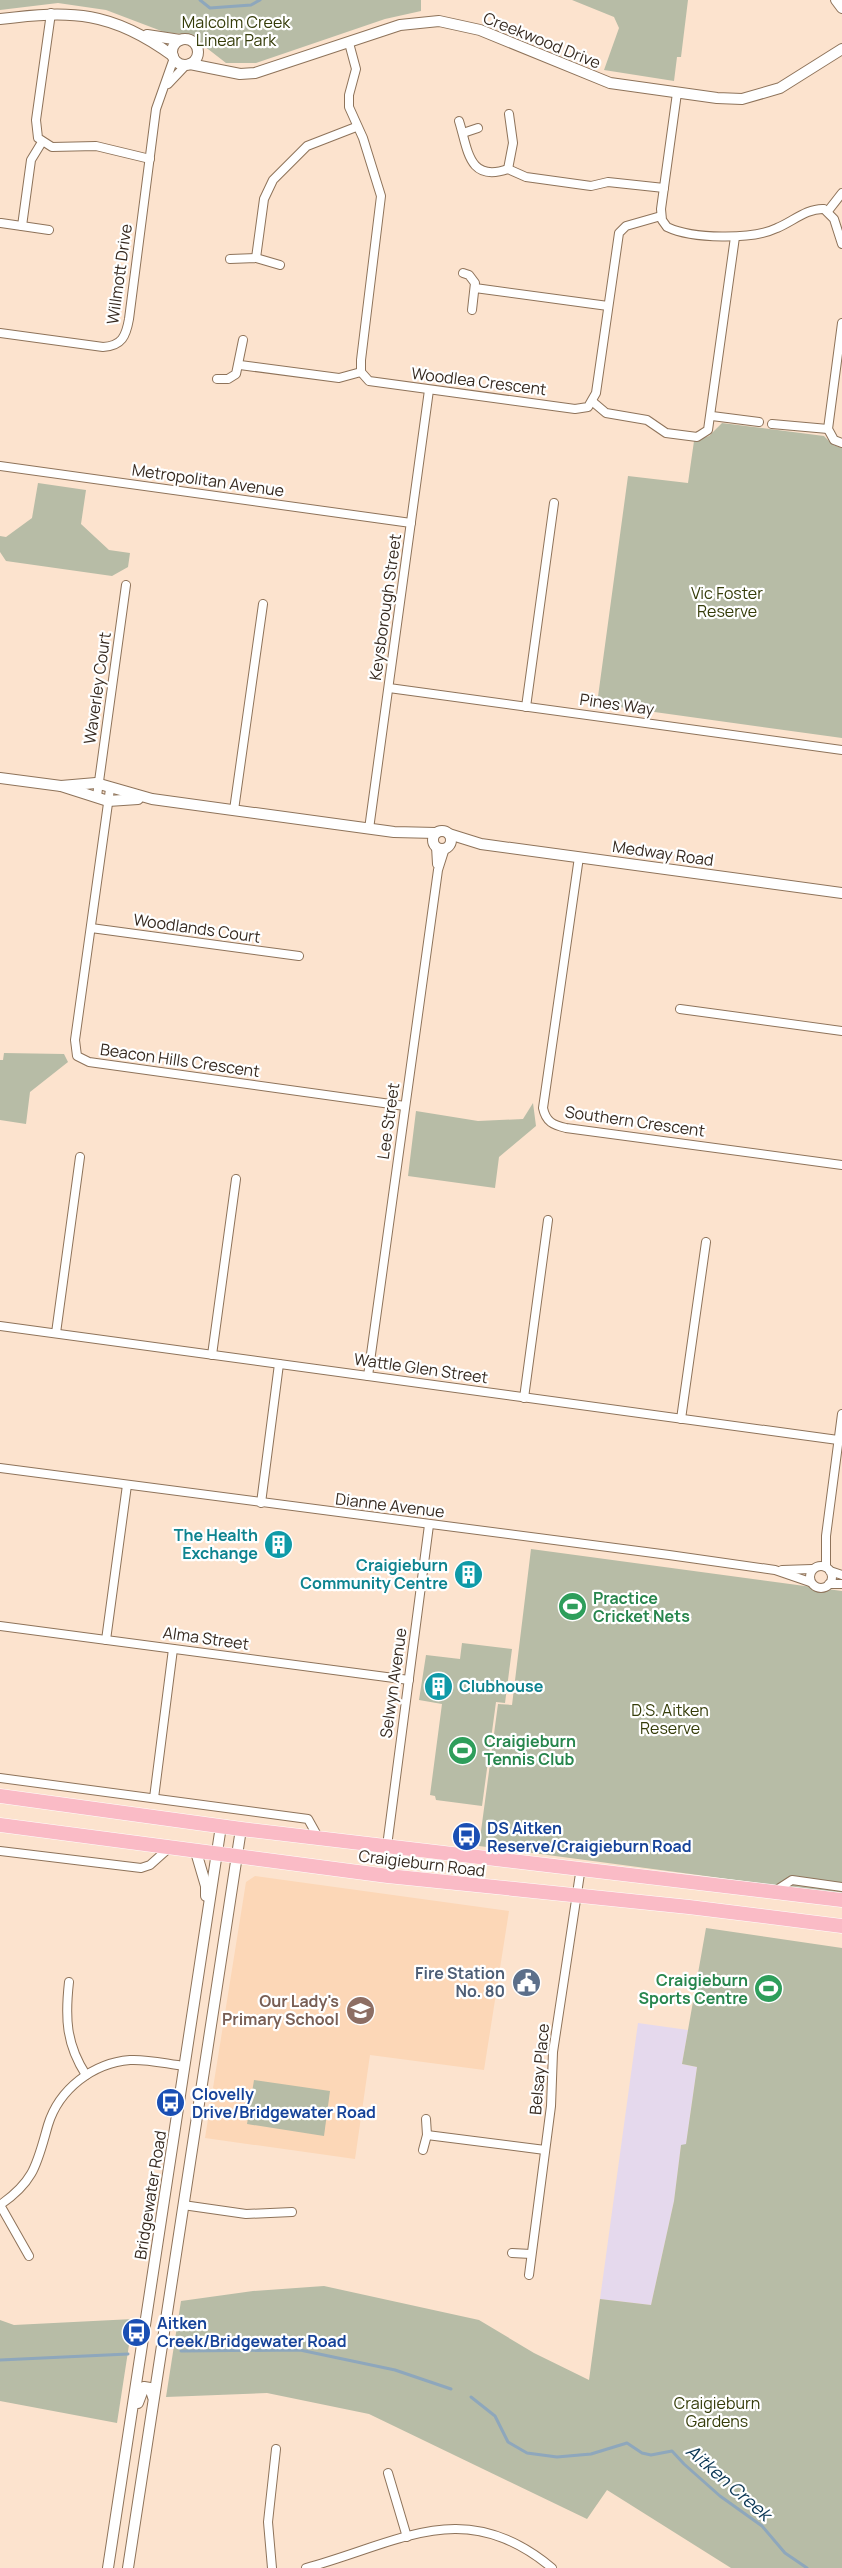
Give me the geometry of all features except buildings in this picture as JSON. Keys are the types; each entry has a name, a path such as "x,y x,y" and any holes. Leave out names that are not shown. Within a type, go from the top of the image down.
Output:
{"main road":[{"name":"Craigieburn Road","path":"0,1796 241,1829 581,1867 842,1900"},
{"name":"Craigieburn Road","path":"0,1826 238,1857 842,1926"}],"street":[{"path":"836,0 842,8"},
{"path":"51,13 36,134 42,142 69,148 96,146 150,159"},
{"path":"0,19 51,13 110,21 138,33 173,57 188,64 198,54 197,46"},
{"name":"Creekwood Drive","path":"188,64 255,73 411,23 452,23 480,30 603,81 730,99 753,97 780,87 842,49"},
{"path":"138,33 191,40 225,70"},
{"path":"173,57 172,48 180,40"},
{"path":"240,364 339,378 361,372 381,196 367,149 349,107 349,95 356,69 349,43"},
{"name":"Willmott Drive","path":"0,333 103,347 115,345 123,339 129,319 156,109 173,57"},
{"name":"Creekwood Drive","path":"814,68 842,59"},
{"name":"Willmott Drive","path":"164,89 188,64"},
{"path":"677,93 661,216 664,223 671,229 735,237 765,233 814,209 828,211 834,219 842,244"},
{"path":"508,169 513,143 509,114"},
{"path":"459,121 471,161 478,169 490,172 508,169 526,177 591,186 608,182 664,188"},
{"path":"256,258 264,199 273,180 307,146 357,127"},
{"path":"463,133 478,128"},
{"path":"22,226 31,160 42,142"},
{"path":"828,211 842,193"},
{"path":"661,216 626,226 619,233 593,402 606,413 646,420 661,432 693,437 701,436 708,430 712,416 735,237"},
{"path":"1,223 48,230"},
{"path":"230,259 256,258 280,265"},
{"path":"463,273 473,279 475,288 472,310"},
{"path":"475,288 608,306"},
{"path":"842,323 828,429 834,440 842,442"},
{"path":"217,379 232,377 240,364 243,340"},
{"name":"Woodlea Crescent","path":"361,372 374,383 575,409 583,409 593,402"},
{"name":"Keysborough Street","path":"369,829 429,390"},
{"path":"712,416 759,422"},
{"path":"772,424 828,429"},
{"name":"Metropolitan Avenue","path":"0,466 411,523"},
{"path":"526,707 554,503"},
{"name":"Waverley Court","path":"97,796 126,585"},
{"path":"234,810 263,604"},
{"name":"Pines Way","path":"389,688 842,750"},
{"name":"Medway Road","path":"0,778 61,786 108,801 152,799"},
{"name":"Medway Road","path":"61,786 99,784 110,789 152,799 394,832 436,832"},
{"name":"Beacon Hills Crescent","path":"110,789 75,1040 77,1056 84,1061 405,1106"},
{"path":"443,831 449,834 450,839 441,846 433,839 436,832 443,831"},
{"name":"Medway Road","path":"394,832 441,846 481,844"},
{"name":"Medway Road","path":"449,834 481,844 842,893"},
{"name":"Lee Street","path":"368,1376 441,846"},
{"name":"Southern Crescent","path":"579,857 543,1108 545,1117 553,1125 566,1128 842,1165"},
{"name":"Woodlands Court","path":"91,928 299,956"},
{"path":"680,1009 842,1031"},
{"path":"56,1333 80,1157"},
{"path":"212,1355 236,1179"},
{"path":"524,1398 548,1220"},
{"path":"681,1419 706,1242"},
{"name":"Wattle Glen Street","path":"0,1326 838,1440"},
{"path":"261,1503 279,1364"},
{"path":"810,1581 821,1568 842,1414"},
{"name":"Dianne Avenue","path":"0,1468 775,1570 821,1568 842,1575"},
{"path":"106,1640 127,1485"},
{"name":"Selwyn Avenue","path":"387,1846 429,1525"},
{"path":"821,1568 832,1578 829,1584 842,1584"},
{"name":"Dianne Avenue","path":"775,1570 810,1581 819,1588 829,1584"},
{"name":"Alma Street","path":"0,1626 409,1680"},
{"path":"154,1798 173,1649"},
{"path":"0,1778 308,1819 318,1837"},
{"name":"Bridgewater Road","path":"108,2568 221,1826"},
{"name":"Bridgewater Road","path":"131,2568 153,2397 241,1829"},
{"path":"0,1851 141,1868 150,1865 169,1848"},
{"path":"196,1852 206,1886 207,1926 226,1928"},
{"name":"Belsay Place","path":"529,2275 551,2106 553,2052 574,1914 571,1896 581,1867"},
{"name":"Craigieburn Road","path":"775,1891 792,1880 842,1887"},
{"path":"69,1982 65,2013 68,2036 74,2055 86,2075"},
{"path":"29,2256 0,2205 20,2190 29,2179 40,2158 53,2113 64,2095 86,2075 105,2066 131,2060 204,2069"},
{"path":"423,2150 427,2135 426,2119"},
{"path":"427,2135 545,2150"},
{"path":"183,2205 246,2214 292,2212"},
{"path":"512,2253 531,2254"},
{"path":"140,2356 143,2368 148,2369 155,2362 161,2347"},
{"path":"128,2434 144,2387 150,2388 153,2397"},
{"path":"272,2568 268,2522 276,2449"},
{"path":"388,2473 407,2538"},
{"path":"306,2568 445,2528 473,2528 502,2535 529,2549 552,2568"}],"shaded area":[{"name":"Our Lady's Primary School","path":"255,1876 509,1911 484,2070 370,2055 355,2159 205,2138 246,1882"},
{"path":"638,2023 688,2030 682,2064 697,2067 686,2145 681,2145 674,2201 651,2305 600,2299"}],"green space":[{"name":"Malcolm Creek Linear Park","path":"0,0 421,0 421,11 385,19 256,63 226,63 190,35 164,32 106,10 58,3 0,10"},
{"path":"572,0 688,0 681,57 677,57 674,81 604,70 619,28 614,17"},
{"name":"Vic Foster Reserve","path":"722,423 824,436 833,445 842,448 842,738 597,704 628,476 688,483 694,441 709,436"},
{"path":"38,483 86,490 81,524 109,550 130,553 128,567 112,576 6,561 0,552 0,536 6,537 32,518"},
{"path":"4,1053 64,1054 68,1062 30,1092 26,1124 0,1120 0,1060 3,1060"},
{"path":"533,1103 536,1126 499,1157 495,1188 408,1176 416,1111 478,1121 523,1119"},
{"name":"D.S. Aitken Reserve","path":"531,1549 842,1591 842,1894 479,1846 498,1704 512,1705"},
{"name":"Craigieburn Tennis Club","path":"462,1643 512,1649 505,1703 496,1702 482,1806 436,1800 435,1796 430,1795 442,1704 419,1700 426,1655 460,1659"},
{"name":"Craigieburn Gardens","path":"706,1928 842,1948 842,2568 731,2568 607,2490 587,2519 369,2414 267,2393 166,2397 181,2301 253,2291 324,2286 479,2320 534,2353 589,2380 600,2299 651,2305 674,2201 681,2145 686,2144 697,2067 682,2064"},
{"path":"254,2080 330,2091 324,2136 247,2124"},
{"path":"133,2319 117,2423 0,2401 0,2320 14,2325"}],"waterway":[{"path":"200,0 210,8 251,5 260,0"},
{"name":"Aitken Creek","path":"181,2351 300,2350 395,2370 451,2389"},
{"name":"Aitken Creek","path":"0,2360 128,2354"},
{"name":"Aitken Creek","path":"471,2397 495,2416 508,2442 527,2453 557,2457 591,2454 627,2443 642,2453 651,2455 672,2451 720,2496 762,2526 785,2553 807,2568"}],"place":[{"name":"The Health Exchange","path":"279,1544"},
{"name":"Craigieburn Community Centre","path":"469,1574"},
{"name":"Practice Cricket Nets","path":"572,1607"},
{"name":"Clubhouse","path":"438,1686"},
{"name":"Craigieburn Tennis Club","path":"463,1750"},
{"name":"DS Aitken Reserve/Craigieburn Road","path":"466,1837"},
{"name":"Fire Station No. 80","path":"526,1982"},
{"name":"Craigieburn Sports Centre","path":"769,1989"},
{"name":"Our Lady's Primary School","path":"360,2010"},
{"name":"Clovelly Drive/Bridgewater Road","path":"171,2103"},
{"name":"Aitken Creek/Bridgewater Road","path":"136,2332"}]}
